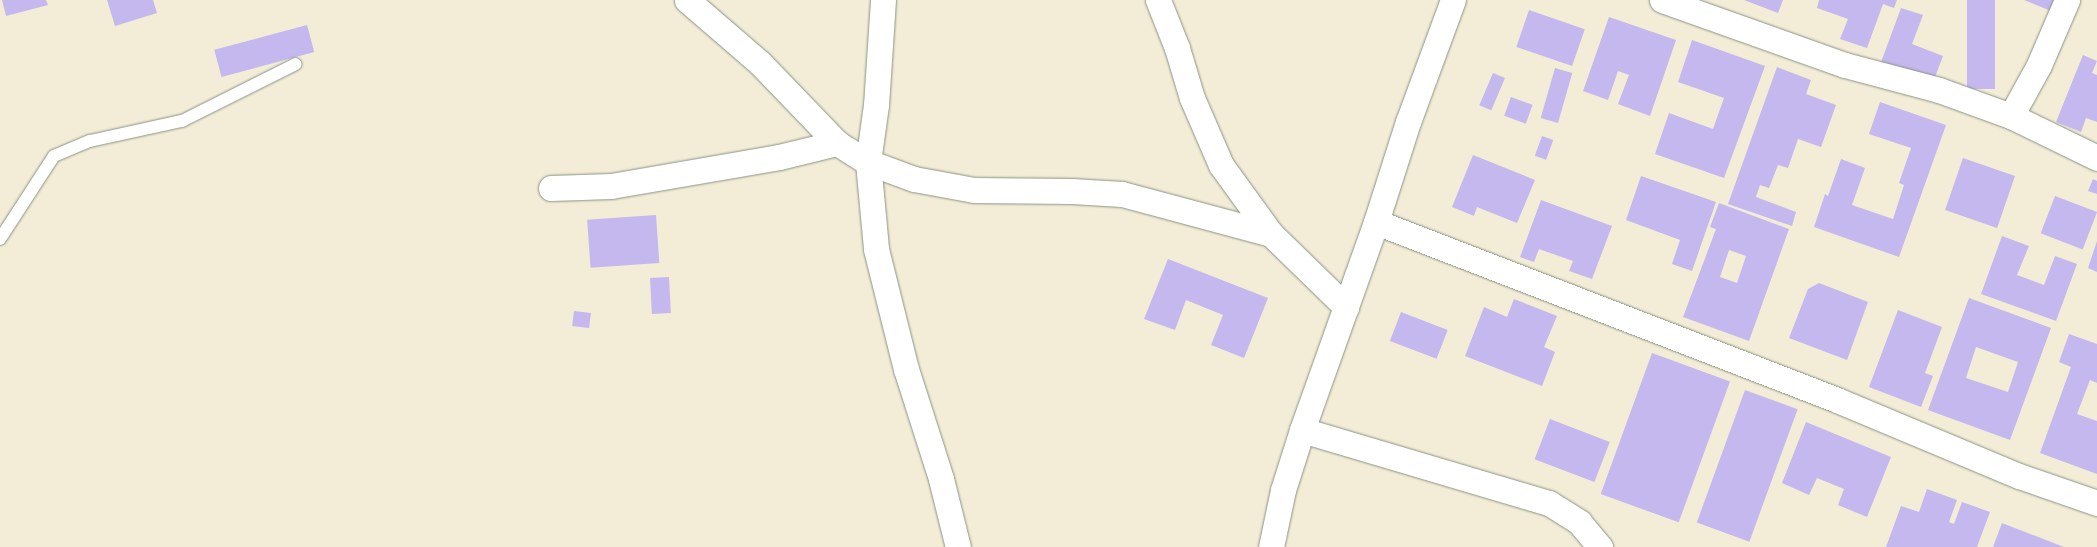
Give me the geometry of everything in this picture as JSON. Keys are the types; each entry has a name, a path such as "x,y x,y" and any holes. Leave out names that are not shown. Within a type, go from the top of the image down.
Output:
{"street":[{"path":"687,0 760,63 837,143 868,162 914,179 974,190 1072,190 1122,194 1271,234"},
{"path":"883,0 876,105 868,162 876,249 889,307 941,479 958,547"},
{"path":"1158,0 1177,48 1192,98 1221,165 1271,234 1346,307"},
{"path":"1271,547 1283,490 1302,430 1452,0"},
{"path":"1662,0 1844,65 1939,90 2011,116 2097,158"},
{"path":"2011,116 2050,42 2067,0"},
{"path":"551,188 611,186 779,157 837,143"},
{"path":"1376,222 1837,400 2019,476 2097,503"},
{"path":"1302,430 1549,503 1579,522 1600,547"}],"lane":[{"path":"0,239 47,164 64,150 90,141 182,121 296,64"}],"building":[{"path":"2,0 46,0 48,5 6,16"},
{"path":"107,0 153,0 157,13 115,26"},
{"path":"1744,0 1783,0 1778,13"},
{"path":"1819,0 1897,0 1894,8 1883,4 1867,48 1840,39 1848,19 1817,8"},
{"path":"1967,0 1995,0 1995,89 1967,89"},
{"path":"2024,0 2055,0 2051,11"},
{"path":"1901,8 1923,15 1912,44 1943,56 1932,85 1880,65"},
{"path":"1529,10 1585,29 1572,66 1516,47"},
{"path":"1609,17 1676,40 1650,116 1618,104 1629,75 1618,71 1608,100 1583,91"},
{"path":"307,25 314,52 222,77 214,50"},
{"path":"1692,40 1765,66 1724,178 1655,154 1669,113 1713,129 1724,98 1678,82"},
{"path":"2083,55 2097,61 2092,73 2097,75 2097,122 2086,118 2081,132 2056,122"},
{"path":"1777,67 1811,80 1806,94 1836,105 1821,147 1798,139 1788,168 1778,165 1769,188 1760,185 1756,197 1796,212 1792,226 1728,204"},
{"path":"1555,68 1572,73 1558,123 1541,118"},
{"path":"1493,73 1505,78 1491,110 1479,105"},
{"path":"1511,97 1533,105 1526,124 1504,116"},
{"path":"1880,102 1946,125 1899,257 1814,227 1825,194 1828,196 1841,159 1865,168 1852,205 1893,219 1904,185 1899,183 1911,148 1869,134"},
{"path":"1542,136 1553,140 1546,160 1535,156"},
{"path":"1473,155 1535,180 1517,223 1477,207 1474,216 1452,207"},
{"path":"1963,158 2015,176 1997,228 1945,210"},
{"path":"1641,176 1716,202 1692,271 1672,264 1680,240 1626,220"},
{"path":"2093,179 2097,181 2097,194 2088,191"},
{"path":"2055,196 2097,212 2083,249 2041,233"},
{"path":"1541,200 1612,226 1592,279 1569,271 1573,261 1539,249 1534,262 1520,257"},
{"path":"1719,203 1789,229 1749,341 1683,317 1716,229 1710,227","holes":["1729,250 1746,256 1737,283 1720,277"]},
{"path":"656,215 659,263 591,268 587,220"},
{"path":"2002,236 2029,246 2017,275 2044,285 2055,256 2077,264 2056,321 1981,294"},
{"path":"2097,241 2097,272 2088,268"},
{"path":"1168,259 1268,298 1244,358 1211,345 1223,315 1186,300 1175,330 1144,319"},
{"path":"669,277 671,313 652,314 650,278"},
{"path":"1819,283 1868,302 1847,360 1789,338 1808,289"},
{"path":"1969,298 2051,328 2010,440 1928,410","holes":["1976,347 2018,362 2008,392 1966,378"]},
{"path":"1514,299 1557,316 1544,347 1555,352 1542,386 1465,356 1484,307 1507,317"},
{"path":"1898,310 1942,327 1925,373 1933,376 1921,407 1869,387"},
{"path":"574,311 591,313 589,328 572,326"},
{"path":"1401,312 1448,330 1437,359 1390,341"},
{"path":"2069,334 2097,344 2097,383 2090,380 2077,414 2097,421 2097,474 2040,453 2071,367 2059,362"},
{"path":"1652,353 1730,381 1679,522 1601,494"},
{"path":"1745,390 1798,409 1749,542 1697,522"},
{"path":"1550,419 1610,442 1594,482 1535,459"},
{"path":"1806,422 1891,457 1867,517 1838,505 1844,489 1817,478 1809,495 1782,483"},
{"path":"1927,489 1957,500 1949,522 1954,524 1962,502 1990,512 1977,547 1886,547 1901,506 1919,512"},
{"path":"2002,523 2064,547 1993,547"}]}
